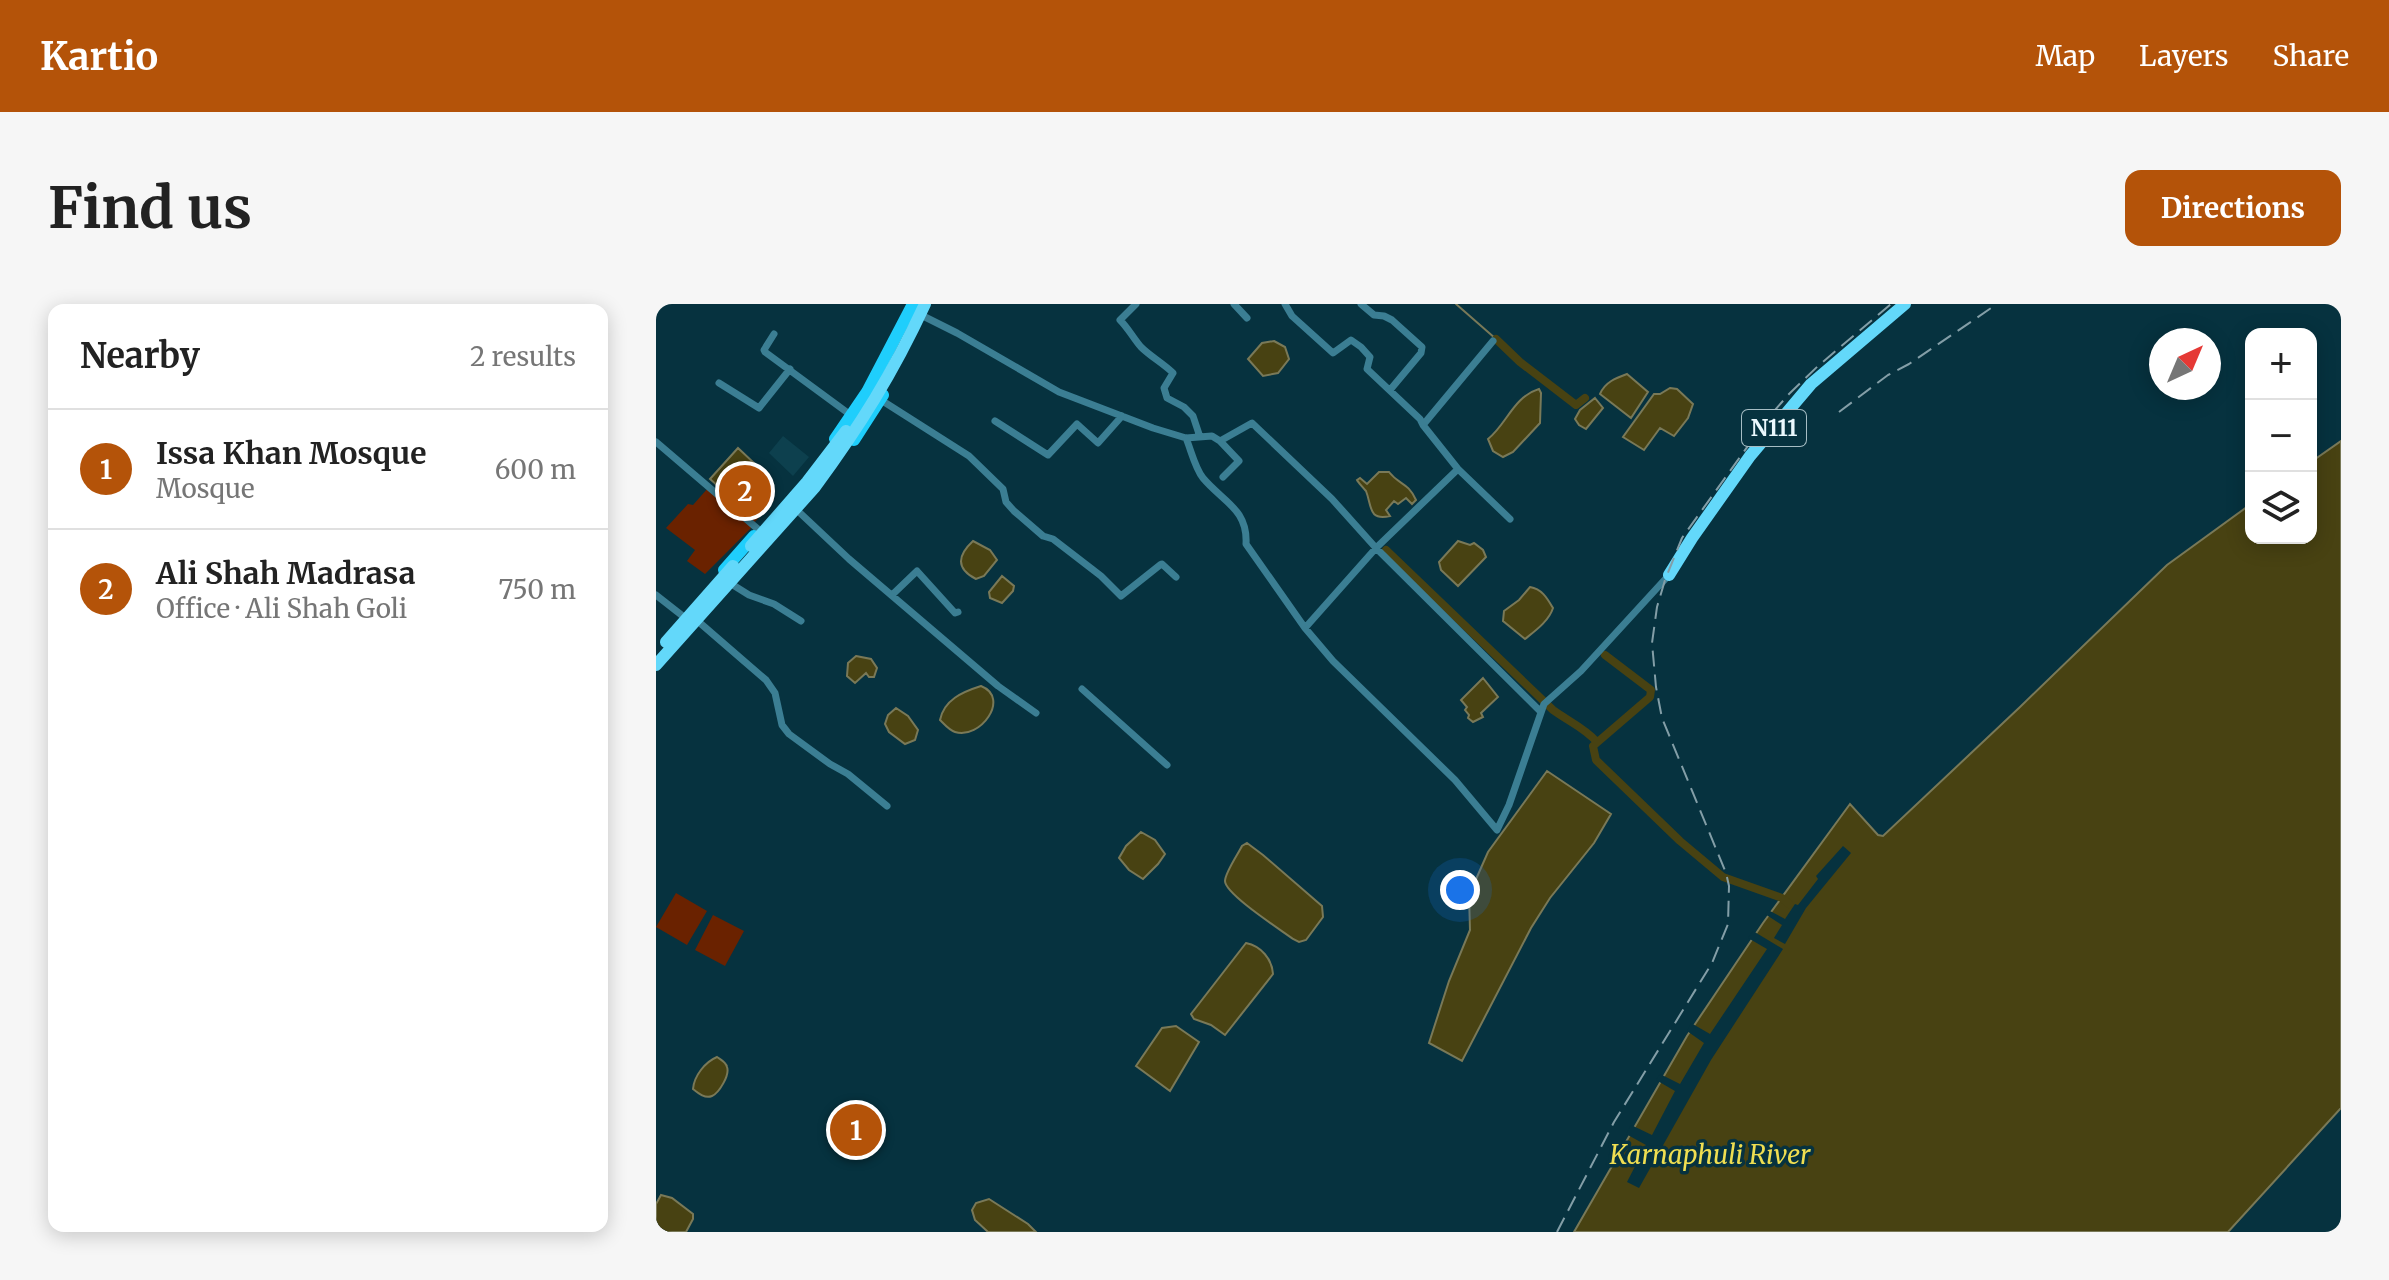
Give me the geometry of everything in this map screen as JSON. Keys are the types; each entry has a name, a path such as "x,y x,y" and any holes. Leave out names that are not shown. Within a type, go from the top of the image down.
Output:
{"highway":[{"name":"N111","path":"1669,575 1741,469 1811,384 1905,304"},
{"path":"656,651 807,482 854,420 894,353 913,306"},
{"path":"656,667 815,487 881,390 927,308"}],"main road":[{"path":"656,651 804,479 852,416 913,306"},
{"path":"656,667 700,623 817,491 865,427 927,308"}],"street":[{"path":"1136,304 1120,320 1141,347 1173,373 1164,388 1167,398 1193,416 1200,437"},
{"path":"1234,304 1247,318"},
{"path":"1285,304 1292,316 1333,353 1351,340 1361,347 1370,357 1367,369 1420,419 1458,469 1510,519"},
{"path":"1361,304 1374,315 1392,320 1422,347 1421,353 1390,390"},
{"path":"913,306 927,308 957,333 1059,392 1186,438 1212,436 1239,461 1223,477"},
{"path":"774,334 765,351 852,416"},
{"path":"1423,425 1493,341"},
{"path":"719,383 759,408 790,369"},
{"path":"881,400 969,456 1003,489 1006,502 1014,511 1043,536 1053,539 1101,576 1121,596 1162,564 1176,577"},
{"path":"995,421 1048,455 1077,424 1098,443 1122,416"},
{"path":"1220,441 1252,423 1332,499 1376,548 1544,705"},
{"path":"1186,438 1201,476 1241,516 1247,528 1246,544 1305,628 1354,683 1455,780 1497,830 1509,805 1544,705 1581,671 1669,575"},
{"path":"656,442 759,530"},
{"path":"1305,628 1376,548 1458,469"},
{"path":"799,512 998,686 1036,713"},
{"path":"892,595 917,571 955,613 958,612"},
{"path":"733,585 801,621"},
{"path":"656,595 684,617"},
{"path":"700,623 766,680 778,703 782,725 789,734 848,774 887,806"},
{"path":"1082,689 1167,765"}],"shaded area":[{"path":"783,436 809,457 793,476 769,453"},
{"path":"758,486 774,500 754,523 737,508"},
{"path":"708,488 752,527 705,574 687,561 695,550 666,528"},
{"path":"676,893 707,911 687,945 656,927"},
{"path":"713,915 744,931 725,966 695,950"}],"water":[{"path":"1274,341 1285,347 1289,359 1278,373 1263,376 1248,359 1262,343"},
{"path":"1627,374 1648,392 1631,418 1600,394 1608,383"},
{"path":"1670,388 1677,389 1693,404 1688,418 1674,436 1660,428 1644,450 1623,437 1654,394"},
{"path":"1539,389 1540,423 1513,452 1503,457 1493,451 1488,439 1516,404"},
{"path":"1595,398 1603,408 1586,429 1575,419 1580,410"},
{"name":"Karnaphuli River","path":"2341,441 2341,1108 2228,1232 1574,1232 1687,1036 1763,923 1850,804 1878,835 1883,836 2167,565 2245,508 2245,544 2317,544 2317,458"},
{"path":"738,448 754,463 727,494 710,479"},
{"path":"1379,472 1389,472 1410,490 1416,500 1412,504 1406,498 1398,504 1394,501 1386,510 1390,516 1374,514 1366,491 1357,480 1360,478 1367,484"},
{"path":"973,541 990,550 997,560 984,576 976,579 969,575 961,561 964,551"},
{"path":"1458,541 1470,545 1474,543 1486,557 1458,586 1441,570 1439,562"},
{"path":"1002,576 1014,586 1002,603 990,598 989,592"},
{"path":"1530,587 1541,592 1553,608 1545,621 1525,639 1503,621 1504,611"},
{"path":"856,656 871,659 877,668 874,677 866,673 855,683 847,676 848,663"},
{"path":"1483,678 1498,697 1481,713 1483,717 1473,722 1468,718 1467,707 1461,700"},
{"path":"981,686 990,692 993,699 993,708 982,724 965,733 951,730 940,720 950,702"},
{"path":"896,708 908,716 918,730 915,740 905,744 889,732 885,724 888,715"},
{"path":"1547,771 1611,814 1594,843 1550,898 1531,928 1462,1061 1429,1043 1470,930 1469,895 1488,852"},
{"path":"1141,832 1155,840 1165,854 1143,879 1129,870 1119,858 1126,846"},
{"path":"1247,843 1322,906 1323,917 1306,940 1299,942 1293,939 1243,903 1227,887 1227,873 1242,846"},
{"path":"1246,943 1265,954 1273,974 1225,1035 1211,1025 1194,1019 1191,1014"},
{"path":"1176,1026 1199,1042 1170,1091 1136,1066 1162,1028"},
{"path":"717,1057 726,1065 727,1074 715,1094 704,1096 693,1089 695,1079 708,1062"},
{"path":"661,1195 672,1198 693,1214 686,1232 656,1232 656,1204"},
{"path":"989,1199 1036,1232 988,1232 975,1220 972,1210 976,1203"}],"pier":[{"path":"1843,846 1851,853 1806,908 1785,944 1774,938 1782,925 1765,914 1768,910 1785,919 1818,879 1816,876"},
{"path":"1753,931 1783,949 1711,1060 1639,1188 1627,1182 1646,1145 1626,1134 1631,1125 1652,1135 1675,1091 1656,1080 1660,1074 1680,1084 1704,1043 1687,1031 1691,1023 1710,1034 1767,949 1748,938"}],"waterway":[{"path":"1456,304 1496,339"},
{"path":"1496,339 1520,362 1576,405 1585,398"},
{"path":"1386,550 1553,710 1597,742"},
{"path":"1605,655 1651,690 1650,697 1593,746 1596,760 1680,841 1723,877 1782,898 1789,904"}],"railway":[{"path":"1557,1232 1614,1122 1712,963 1728,924 1729,886 1726,873 1662,718 1656,687 1652,643 1665,580 1682,538 1768,418 1818,366 1891,304"},
{"path":"1839,412 1888,375 1997,304"}],"place":[{"name":"Ali Shah Madrasa","path":"745,491"},
{"name":"Issa Khan Mosque","path":"856,1130"}]}
